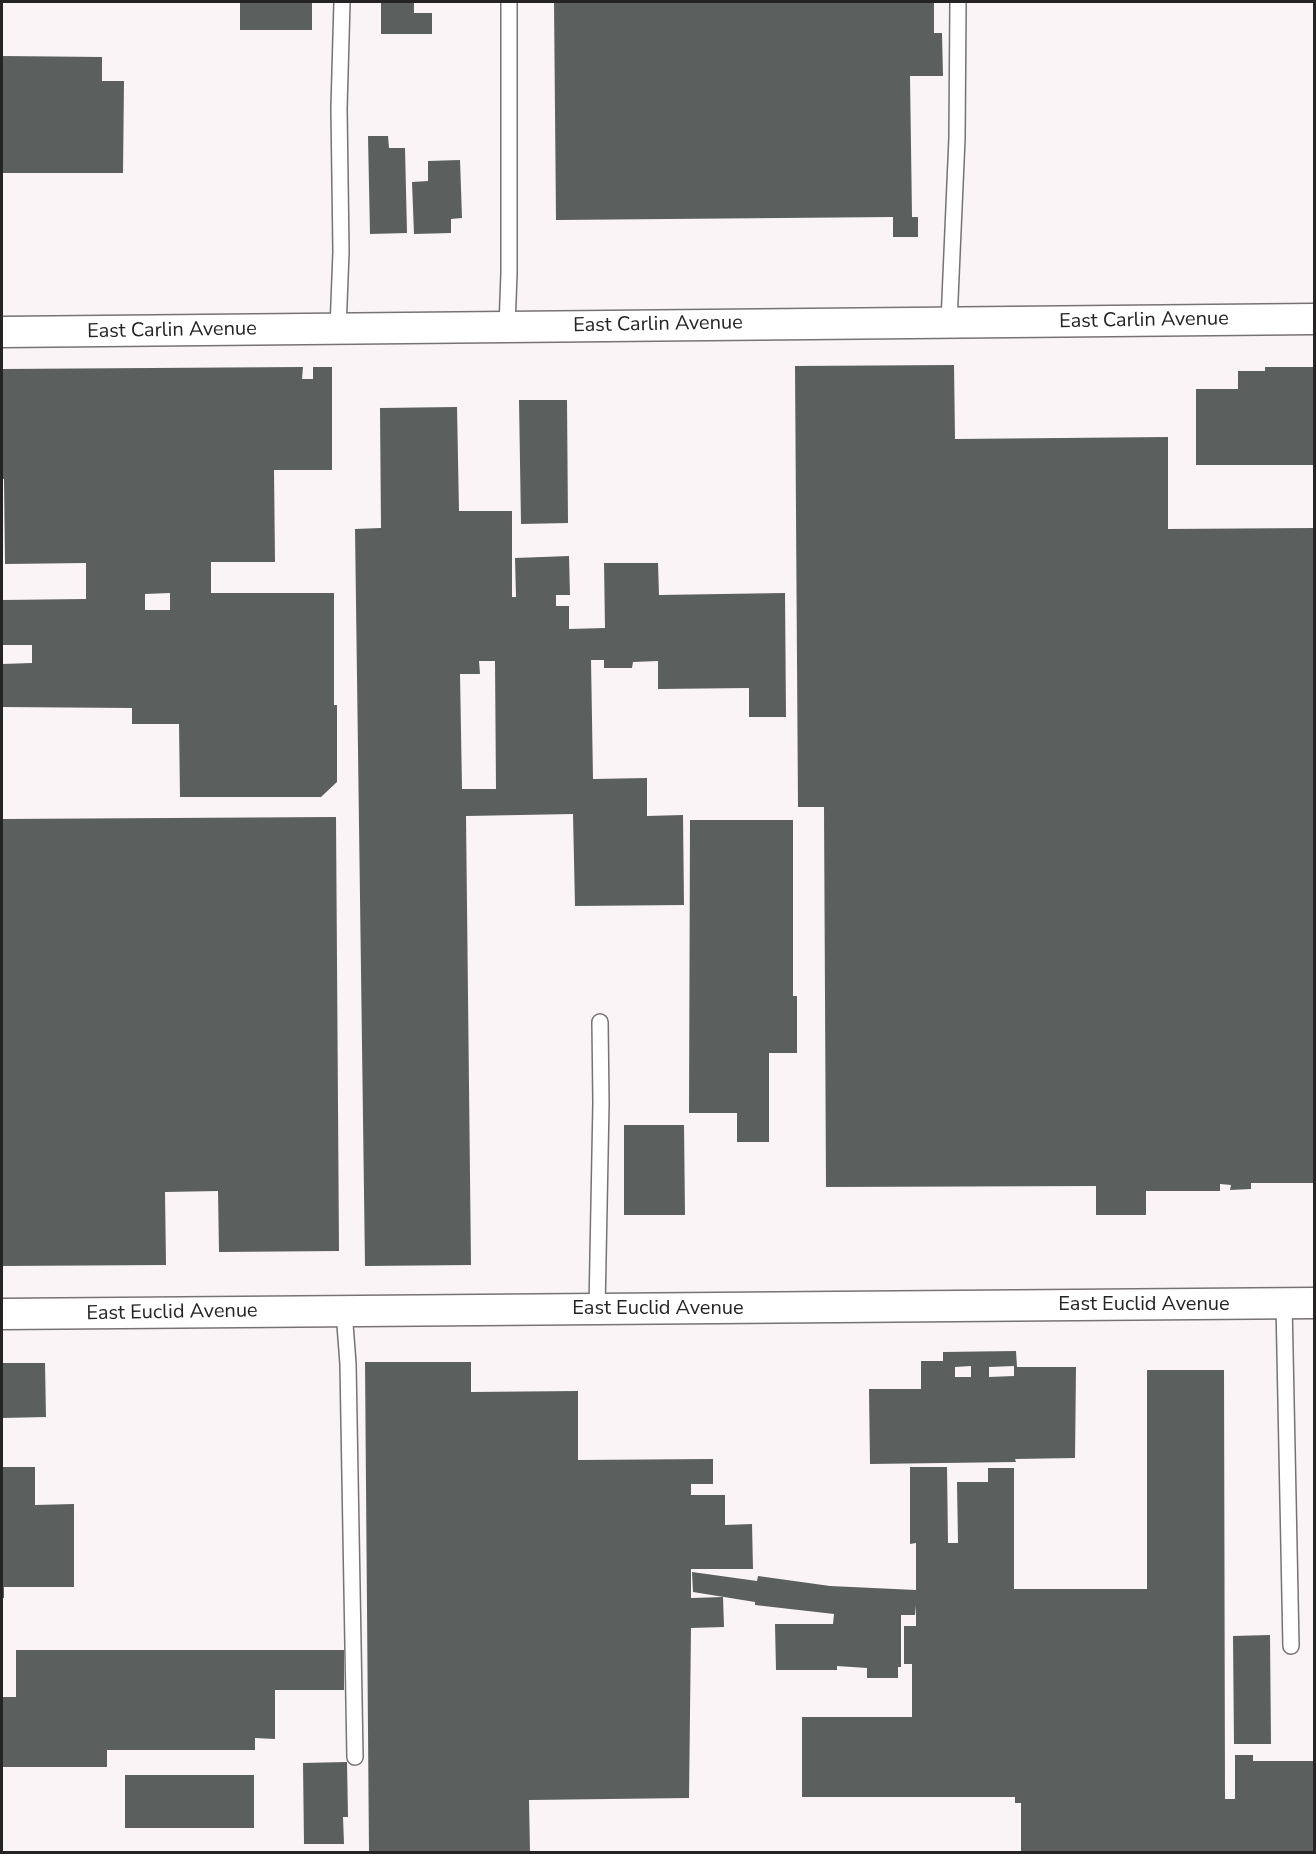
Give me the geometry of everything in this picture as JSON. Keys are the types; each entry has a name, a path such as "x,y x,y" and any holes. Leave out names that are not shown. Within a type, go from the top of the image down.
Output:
{"street":[{"name":"East Carlin Avenue","path":"2,332 1314,319"},
{"name":"East Euclid Avenue","path":"2,1314 1314,1303"}],"lane":[{"path":"338,329 341,252 339,108 342,2"},
{"path":"507,327 509,2"},
{"path":"949,322 957,138 958,2"},
{"path":"597,1309 601,1103 600,1022"},
{"path":"1284,1303 1291,1646"},
{"path":"344,1311 348,1364 355,1756"}],"building":[{"path":"240,2 312,2 312,30 240,30"},
{"path":"381,2 414,2 414,13 432,13 432,34 381,34"},
{"path":"554,2 934,2 934,33 942,33 943,76 910,76 912,217 918,217 918,237 893,237 893,217 556,220"},
{"path":"2,56 102,57 102,81 124,81 123,173 2,173"},
{"path":"368,136 388,136 389,148 405,148 407,233 370,234"},
{"path":"460,160 462,218 451,219 451,233 414,234 412,182 428,181 428,161"},
{"path":"954,365 955,439 1168,437 1168,529 1314,528 1314,1183 1251,1183 1251,1189 1230,1190 1231,1185 1220,1184 1220,1191 1146,1191 1146,1215 1096,1215 1096,1186 826,1187 824,807 798,807 795,366"},
{"path":"303,367 302,379 313,379 313,367 332,367 332,470 274,470 275,562 211,562 211,593 334,593 337,782 321,797 180,797 179,724 132,724 132,708 2,707 2,664 32,663 32,645 2,645 2,600 86,599 86,563 5,564 2,369","holes":["170,593 170,610 145,610 145,594"]},
{"path":"1265,367 1314,367 1314,465 1196,465 1196,389 1238,389 1238,371 1265,371"},
{"path":"519,400 567,400 568,523 521,524"},
{"path":"457,407 459,511 512,511 512,597 516,597 515,558 569,556 570,595 556,595 556,606 569,606 569,629 605,628 604,563 658,563 659,595 785,593 786,717 749,717 749,688 658,689 658,661 633,662 632,668 604,668 604,660 591,660 593,779 647,778 647,816 683,815 684,905 575,906 573,814 466,816 471,1265 365,1266 355,529 381,528 380,408","holes":["479,661 495,661 496,789 462,789 460,674 480,674"]},
{"path":"336,817 339,1251 219,1252 218,1191 165,1192 166,1265 2,1266 2,819"},
{"path":"690,820 793,820 793,996 797,996 797,1053 769,1053 769,1142 737,1142 737,1113 689,1113"},
{"path":"624,1125 684,1125 685,1215 624,1215"},
{"path":"1016,1351 1017,1367 1076,1367 1075,1458 1015,1459 1016,1462 870,1464 869,1389 921,1389 921,1361 943,1361 943,1352","holes":["971,1366 971,1377 955,1377 955,1367","1014,1366 1014,1376 989,1377 989,1367"]},
{"path":"365,1362 471,1362 471,1392 578,1391 578,1460 713,1459 713,1484 691,1484 691,1495 725,1495 725,1525 752,1524 753,1569 691,1569 691,1598 723,1597 724,1627 691,1628 689,1798 529,1800 530,1852 369,1852"},
{"path":"2,1363 45,1363 46,1417 2,1418"},
{"path":"1147,1370 1224,1370 1225,1799 1235,1799 1235,1755 1253,1755 1253,1761 1314,1761 1314,1852 1021,1852 1021,1803 1015,1803 1015,1797 802,1797 802,1717 912,1717 912,1664 904,1664 904,1626 916,1626 916,1605 915,1615 901,1615 901,1667 898,1667 898,1678 867,1678 867,1668 837,1666 837,1670 776,1670 775,1624 833,1624 834,1614 755,1605 755,1602 693,1592 692,1572 757,1581 758,1576 830,1586 916,1590 916,1543 910,1544 910,1467 947,1467 948,1543 958,1543 957,1482 988,1482 988,1468 1014,1468 1014,1589 1147,1589"},
{"path":"2,1467 35,1467 35,1505 74,1504 74,1587 4,1587 4,1598 2,1598"},
{"path":"1270,1635 1271,1744 1234,1744 1233,1636"},
{"path":"16,1650 344,1650 344,1690 275,1690 275,1739 255,1738 255,1750 107,1750 107,1767 2,1767 2,1697 16,1697"},
{"path":"347,1762 348,1817 343,1817 344,1844 304,1844 303,1763"},
{"path":"125,1775 254,1775 254,1828 125,1828"}]}
